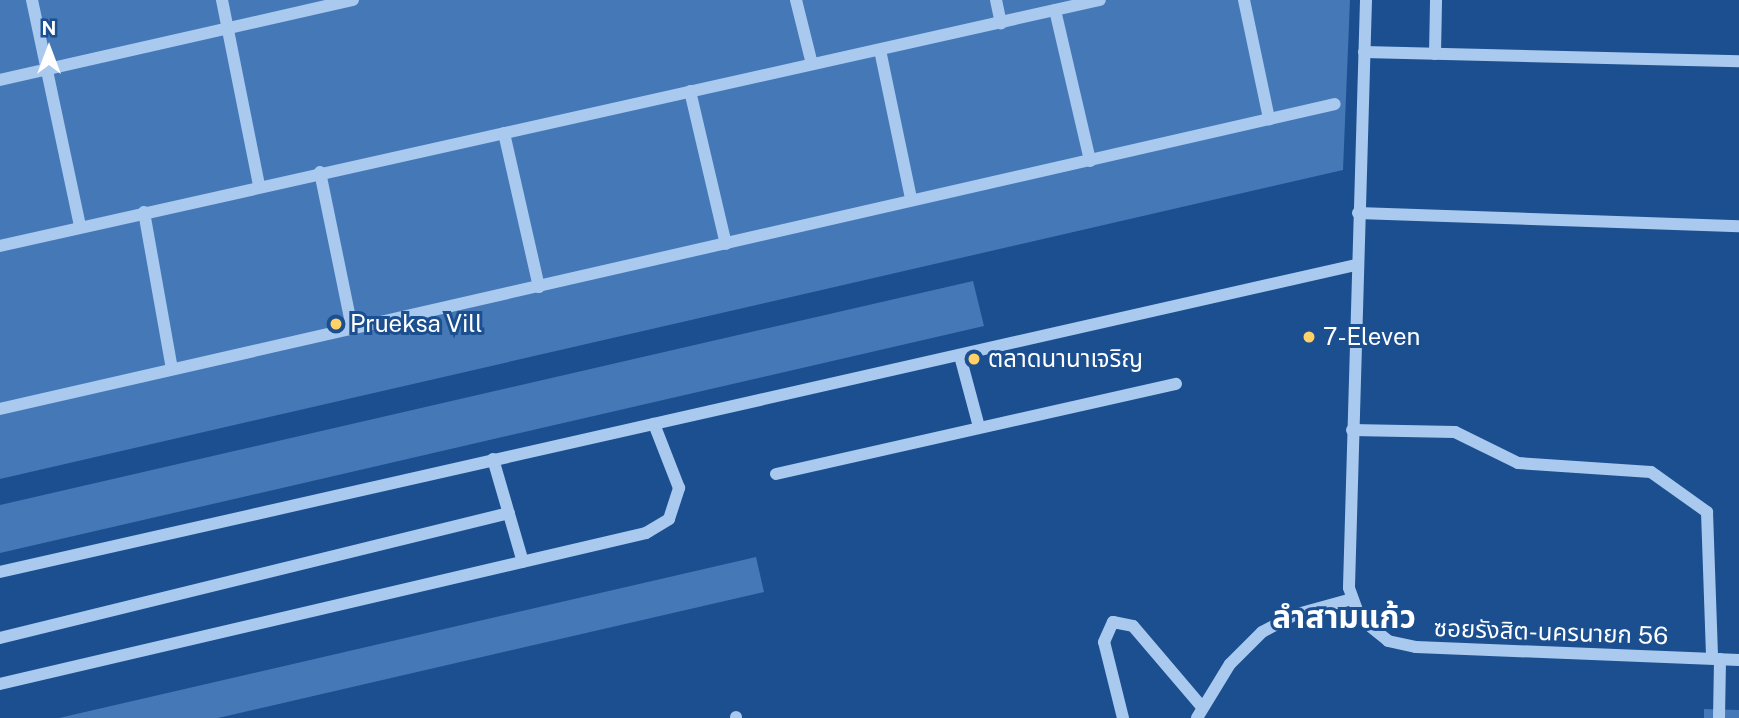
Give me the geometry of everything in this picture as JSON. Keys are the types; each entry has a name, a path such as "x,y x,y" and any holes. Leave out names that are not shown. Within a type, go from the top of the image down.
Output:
{"street":[{"path":"32,0 80,226"},
{"path":"222,0 259,185"},
{"path":"0,80 353,0"},
{"path":"796,0 812,64"},
{"path":"996,0 1000,23"},
{"path":"0,246 259,185 1100,0"},
{"path":"1244,0 1269,118"},
{"path":"1123,718 1104,642 1113,622 1133,626 1199,712 1262,632 1294,615 1352,599 1352,430 1366,0"},
{"path":"1435,54 1436,0"},
{"path":"1055,10 1090,161"},
{"path":"880,50 911,199"},
{"path":"1364,52 1739,61"},
{"path":"690,91 726,244"},
{"path":"0,409 1335,104"},
{"path":"504,133 539,287"},
{"path":"320,172 352,328"},
{"path":"144,212 172,369"},
{"path":"1358,214 1739,226"},
{"path":"0,572 1356,265"},
{"path":"960,356 979,427"},
{"path":"776,474 1175,384"},
{"path":"0,684 646,533 669,519 680,488 654,424"},
{"path":"1352,430 1455,432 1518,464 1651,472 1707,512 1719,718"},
{"path":"493,459 523,562"},
{"path":"0,638 509,513"},
{"name":"ซอยรังสิต-นครนายก 56","path":"1352,599 1371,631 1416,647 1739,660"}],"building":[{"name":"Prueksa Vill","path":"0,0 1350,0 1343,170 0,479"},
{"path":"973,281 984,326 0,553 0,505"},
{"path":"756,557 764,592 218,718 59,718"},
{"path":"1704,709 1739,710 1739,718 1704,718"}],"place":[{"name":"Prueksa Vill","path":"336,324"},
{"name":"7-Eleven","path":"1309,337"},
{"name":"ตลาดนานาเจริญ","path":"974,359"}],"district":[{"name":"ลำสามแก้ว","path":"1344,617"}]}
